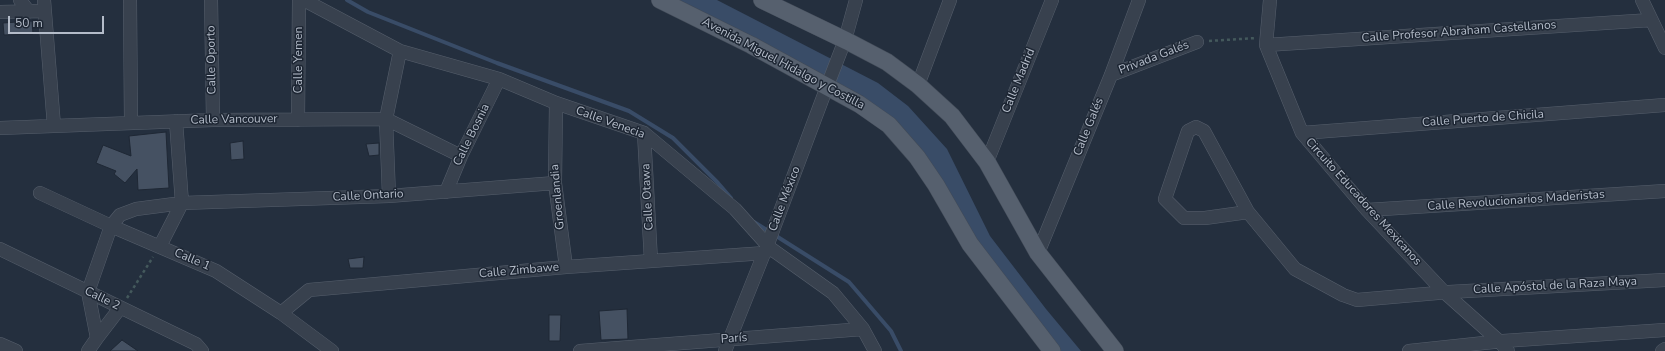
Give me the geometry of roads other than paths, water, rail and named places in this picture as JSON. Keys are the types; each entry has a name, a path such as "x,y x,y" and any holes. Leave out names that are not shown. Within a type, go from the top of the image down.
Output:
{"main road":[{"name":"Avenida Miguel Hidalgo y Costilla","path":"660,0 751,45 828,86 859,104 889,125 917,157 936,185 970,244 1052,351"},
{"path":"766,1 844,43 887,62 918,85 952,116 987,162 1038,253 1115,351"}],"street":[{"path":"20,0 29,12"},
{"path":"130,0 132,123"},
{"name":"Calle Oporto","path":"211,0 213,120"},
{"name":"Calle Yemen","path":"298,120 299,0"},
{"name":"Calle Venecia","path":"304,0 400,51 499,79 556,103 644,133 735,208 767,247 834,293 863,329 876,351"},
{"name":"Calle México","path":"727,345 767,247 828,86 844,43 856,0"},
{"path":"918,85 950,0"},
{"name":"Calle Madrid","path":"987,162 1052,0"},
{"name":"Calle Galés","path":"1038,253 1111,75 1139,0"},
{"name":"Circuito Educadores Mexicanos","path":"1270,0 1266,41 1302,133 1368,210 1444,292 1504,346"},
{"path":"1642,0 1665,48"},
{"path":"0,12 29,12 45,6 54,126"},
{"name":"Calle Profesor Abraham Castellanos","path":"1266,41 1651,20"},
{"name":"Privada Galés","path":"1111,75 1197,42"},
{"path":"389,196 386,119 400,51"},
{"name":"Calle Bosnia","path":"446,192 460,156 499,79"},
{"name":"Groenlandia","path":"556,103 555,183 566,267"},
{"name":"Calle Puerto de Chicila","path":"1302,133 1665,105"},
{"name":"Calle Vancouver","path":"0,128 213,120 386,119 460,156"},
{"path":"160,246 182,203 176,121"},
{"path":"1196,127 1204,131 1248,212 1205,218 1184,218 1165,199 1188,131 1196,127"},
{"name":"Calle Otawa","path":"644,133 651,261"},
{"name":"Calle Ontario","path":"88,292 111,226 120,215 136,209 182,203 389,196 555,183"},
{"name":"Calle Revolucionarios Maderistas","path":"1368,210 1665,191"},
{"name":"Calle 1","path":"40,193 111,226 216,271 281,313 332,351"},
{"name":"Calle Apóstol de la Raza Maya","path":"1248,212 1294,269 1342,294 1357,300 1444,292 1665,280"},
{"name":"Calle Zimbawe","path":"281,313 310,290 566,267 651,261 767,247"},
{"name":"Calle 2","path":"0,249 196,344 202,351"},
{"path":"88,292 97,338"},
{"path":"88,351 120,308"},
{"name":"París","path":"580,351 727,345 863,329"},
{"path":"1409,351 1504,346 1665,330"},
{"path":"0,344 16,351"}],"water":[{"path":"670,0 717,0 878,83 908,106 947,149 990,236 1046,309 1081,351 1057,351 1019,305 909,141"}],"waterway":[{"path":"347,0 368,12 497,63 629,111 673,138 731,198"},
{"path":"754,222 849,282 891,331 901,351"}]}
